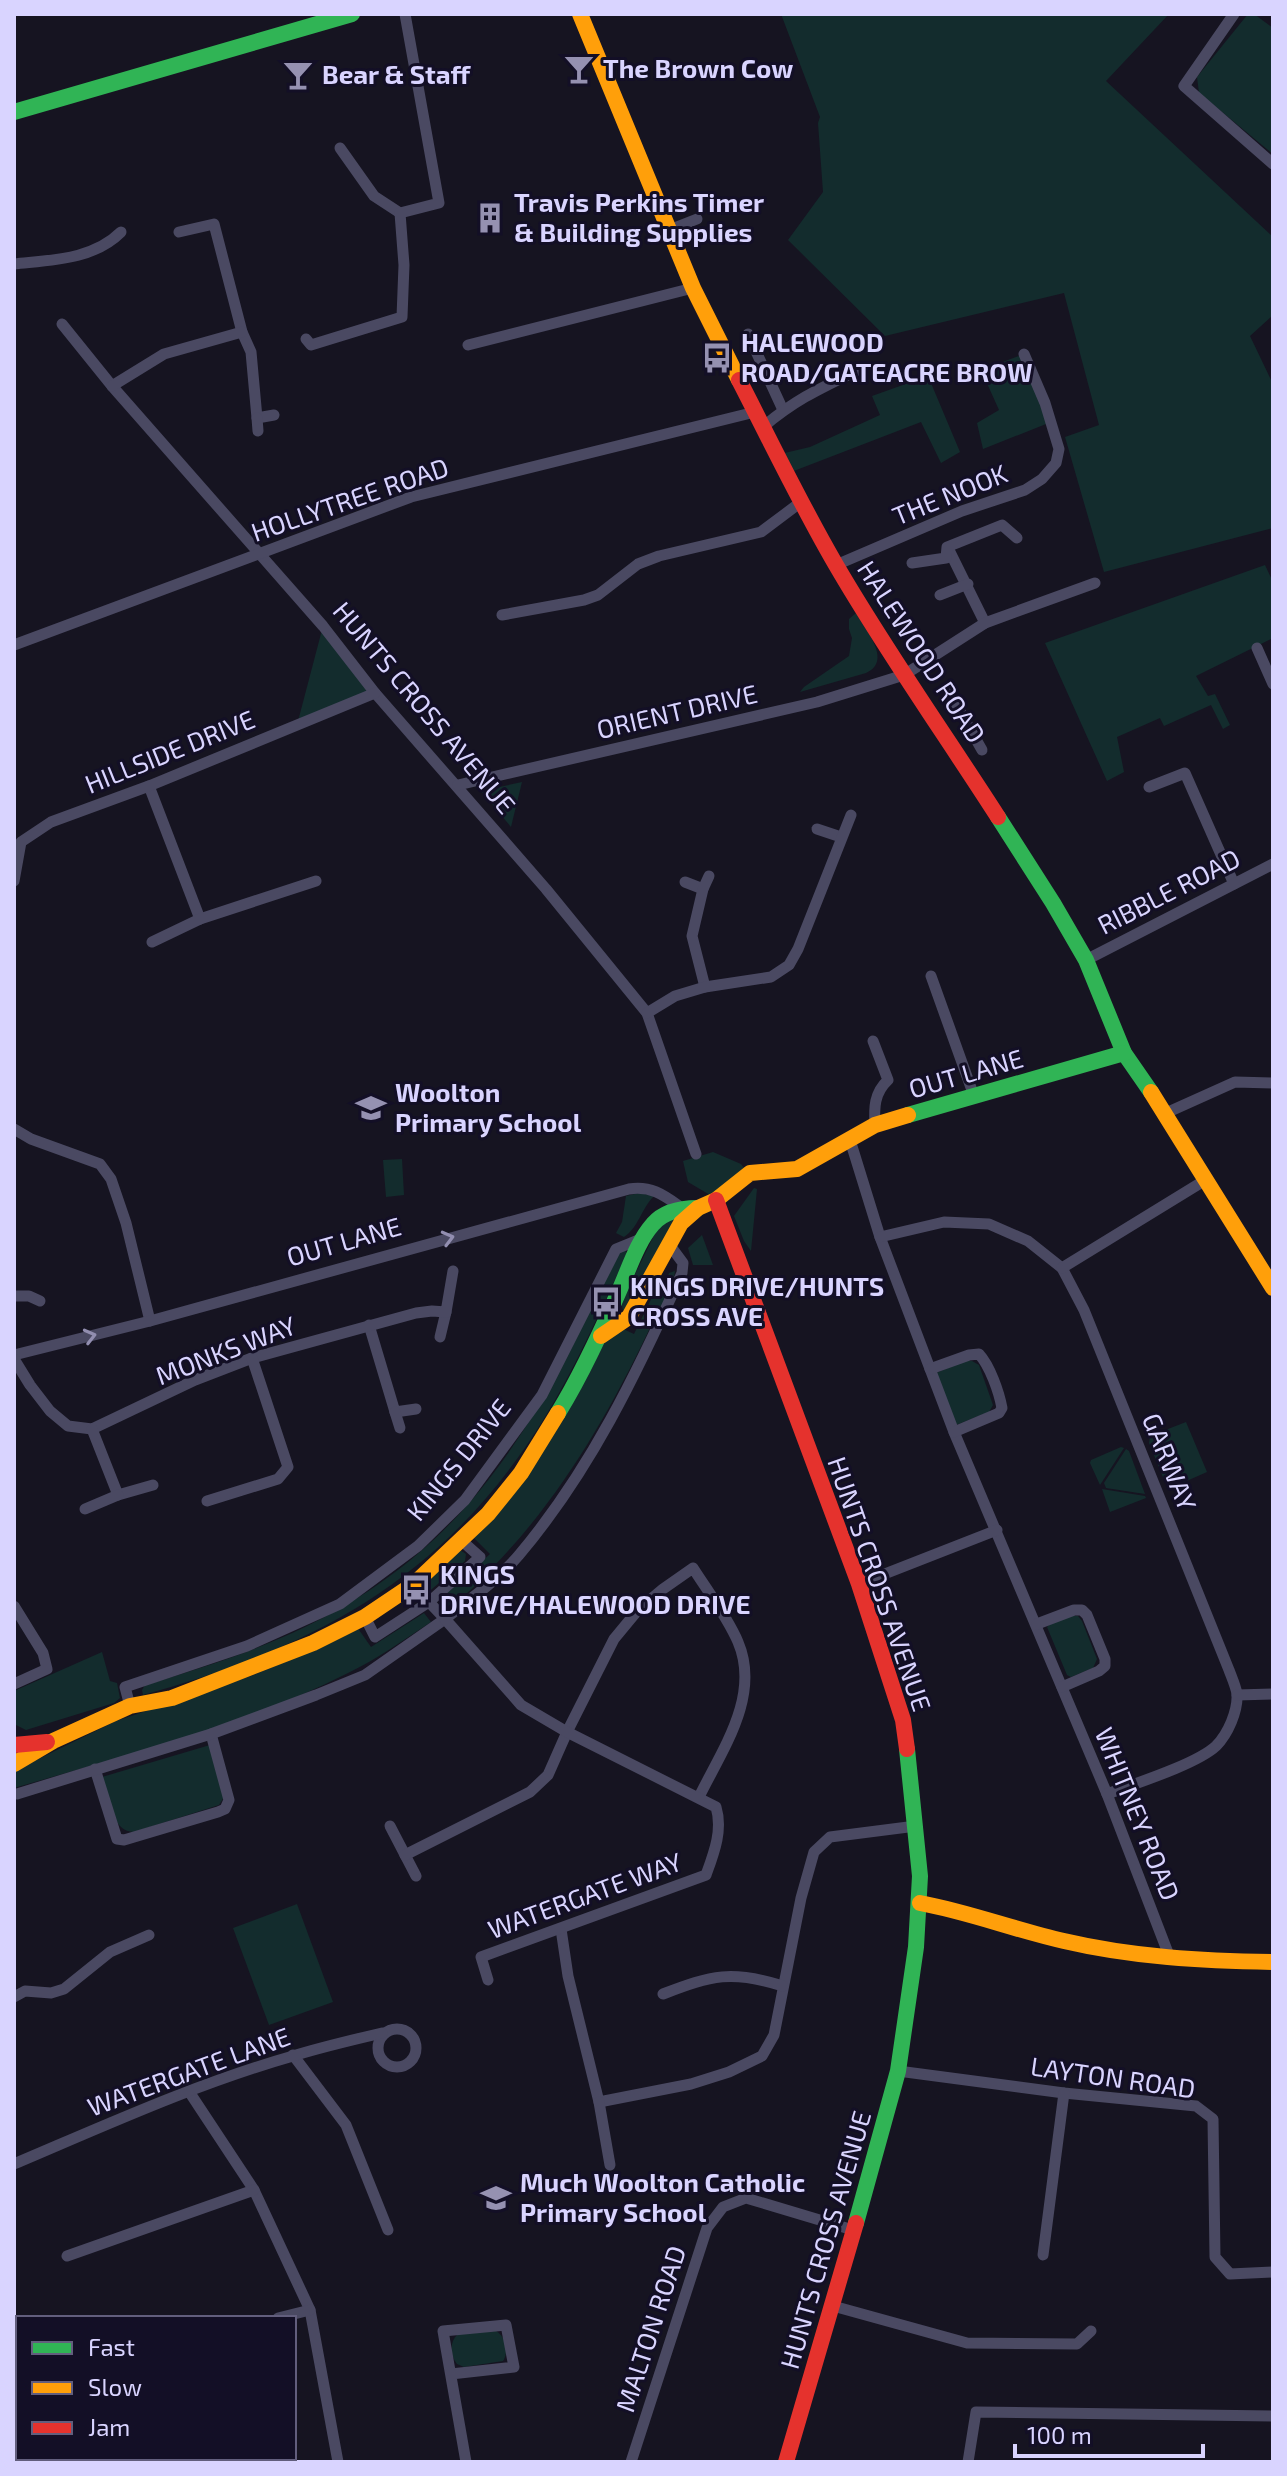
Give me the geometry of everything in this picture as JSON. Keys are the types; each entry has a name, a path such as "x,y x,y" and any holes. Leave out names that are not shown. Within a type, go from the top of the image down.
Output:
{"street":[{"path":"14,112 352,14"},
{"path":"340,148 374,196 400,213 439,203 405,14"},
{"name":"HALEWOOD ROAD","path":"580,14 693,288 801,502 904,675 1053,903 1086,960 1124,1053 1166,1113 1273,1288"},
{"path":"1234,14 1184,86 1273,164"},
{"path":"306,339 311,345 402,317 404,265 400,213"},
{"path":"669,230 697,219"},
{"path":"179,232 214,224 242,332 251,352 257,424 274,415"},
{"path":"14,264 84,254 105,245 121,232"},
{"path":"468,345 693,288"},
{"name":"HUNTS CROSS AVENUE","path":"62,324 112,386 323,626 375,693 458,785 647,1013 696,1154"},
{"path":"112,386 164,354 242,332"},
{"path":"748,334 783,410"},
{"name":"THE NOOK","path":"836,565 962,511 1025,490 1042,479 1056,463 1059,449 1045,403 1024,354"},
{"path":"759,420 860,369"},
{"name":"HOLLYTREE ROAD","path":"14,645 411,497 759,420"},
{"path":"502,615 598,595 638,564 659,556 761,532 801,502"},
{"path":"947,547 1002,525 1017,538"},
{"path":"912,563 946,558 947,547"},
{"path":"947,547 985,623"},
{"name":"ORIENT DRIVE","path":"458,785 817,702 904,675 985,623 1095,583"},
{"path":"940,595 968,584"},
{"path":"1257,648 1273,684"},
{"path":"949,692 982,750"},
{"name":"HILLSIDE DRIVE","path":"14,881 21,842 51,822 149,786 375,693"},
{"path":"952,745 972,732"},
{"path":"1149,787 1185,773 1234,884"},
{"path":"149,786 200,919"},
{"path":"647,1013 675,996 705,987 771,977 789,965 851,815"},
{"path":"817,829 841,837"},
{"name":"RIBBLE ROAD","path":"1086,960 1273,864"},
{"path":"705,987 692,936 709,876"},
{"path":"152,942 200,919 316,881"},
{"path":"685,882 703,889"},
{"path":"931,976 974,1096"},
{"path":"873,1041 888,1080 880,1087 875,1103 875,1125"},
{"name":"OUT LANE","path":"14,1357 629,1189 652,1190 690,1208 716,1200 750,1173 797,1169 875,1125 1124,1053"},
{"path":"1166,1113 1235,1082 1273,1083"},
{"path":"14,1129 31,1139 100,1164 111,1179 126,1223 150,1321"},
{"name":"WHITNEY ROAD","path":"850,1140 880,1237 954,1432 1107,1794 1170,1958"},
{"path":"1062,1268 1207,1179"},
{"name":"HUNTS CROSS AVENUE","path":"716,1200 859,1584 903,1720 916,1826 920,1903 910,2002 898,2071 786,2462"},
{"name":"KINGS DRIVE","path":"14,1764 53,1741 130,1706 172,1698 313,1643 365,1617 414,1584 488,1514 521,1473 565,1402 643,1238 654,1222 664,1215 690,1208"},
{"name":"KINGS DRIVE","path":"598,1338 629,1317 635,1309 690,1208"},
{"name":"GARWAY","path":"880,1237 944,1222 989,1224 1028,1241 1062,1268 1079,1299 1237,1695"},
{"name":"KINGS DRIVE","path":"130,1706 125,1687 247,1646 340,1604 418,1546 473,1490 542,1395 616,1249 643,1238"},
{"path":"17,1794 211,1734 365,1675 488,1585 518,1556 588,1461 682,1273 683,1263 669,1244"},
{"path":"440,1337 453,1271"},
{"path":"14,1296 29,1296 40,1301"},
{"name":"MONKS WAY","path":"92,1429 195,1380 252,1358 416,1313 446,1312"},
{"path":"369,1325 400,1428"},
{"path":"930,1369 979,1354 1001,1401 999,1413 954,1432"},
{"path":"14,1357 50,1411 68,1426 92,1429 118,1495"},
{"path":"207,1501 278,1479 288,1467 252,1358"},
{"path":"395,1412 416,1409"},
{"path":"85,1509 153,1485"},
{"path":"859,1584 997,1530"},
{"name":"KINGS DRIVE","path":"365,1617 375,1637 429,1602 480,1557 461,1540"},
{"path":"405,1855 530,1792 548,1775 567,1732 614,1639 638,1610 693,1568 739,1643 747,1683 739,1715 699,1797 567,1732 521,1705 429,1602"},
{"path":"14,1606 43,1653 47,1669 14,1684"},
{"path":"1037,1624 1082,1610 1087,1615 1105,1659 1105,1666 1099,1671 1062,1687"},
{"path":"1107,1794 1201,1756 1216,1746 1227,1733 1237,1695 1273,1694"},
{"path":"95,1769 117,1839 124,1840 218,1812 225,1809 229,1800 211,1734"},
{"name":"KINGS DRIVE","path":"14,1745 53,1741"},
{"name":"WATERGATE WAY","path":"488,1980 481,1957 706,1875 715,1850 720,1820 716,1807 699,1797"},
{"path":"390,1826 416,1876"},
{"path":"599,2102 691,2084 729,2072 762,2056 774,2035 801,1898 814,1852 830,1837 916,1826"},
{"path":"920,1903 1064,1941 1123,1953 1273,1962"},
{"path":"561,1929 568,1976 599,2102 610,2165"},
{"path":"14,1997 25,1991 51,1993 64,1989 110,1952 149,1935"},
{"path":"663,1994 721,1976 743,1975 783,1986"},
{"name":"WATERGATE LANE","path":"14,2164 114,2121 293,2055 382,2033"},
{"path":"293,2055 346,2125 388,2230"},
{"name":"LAYTON ROAD","path":"898,2071 1064,2093 1196,2106 1213,2119 1215,2257 1230,2274 1273,2272"},
{"path":"190,2093 254,2190 310,2310 338,2462"},
{"path":"1043,2255 1064,2093"},
{"path":"67,2256 254,2190"},
{"name":"MALTON ROAD","path":"631,2462 707,2228 723,2207 746,2198 853,2230"},
{"path":"833,2306 967,2343 1077,2344 1091,2331"},
{"path":"286,2316 310,2310"},
{"path":"451,2374 514,2367 506,2325 443,2331 466,2462"},
{"path":"968,2462 976,2412 1273,2416"}],"green space":[{"path":"781,14 1169,14 1106,81 1273,237 1273,315 1250,336 1273,384 1273,528 1104,572 1065,437 1099,425 1064,293 885,336 788,240 823,192 820,117"},
{"path":"1248,14 1254,14 1273,28 1273,154 1199,93 1197,77"},
{"path":"1024,354 1051,422 983,449 977,423 999,410 981,370"},
{"path":"928,376 960,452 941,463 921,422 786,474 776,455 810,447 880,415 872,396"},
{"path":"1265,565 1273,582 1273,638 1196,676 1208,696 1215,694 1230,725 1223,729 1211,705 1164,726 1160,718 1117,737 1124,772 1107,781 1045,643"},
{"path":"856,613 875,645 877,661 874,668 800,692 849,656 852,638 849,619"},
{"path":"323,626 375,693 297,725"},
{"path":"522,782 511,827 481,791"},
{"path":"713,1152 744,1168 710,1195 688,1182 683,1161"},
{"path":"402,1159 404,1195 386,1197 383,1160"},
{"path":"754,1188 757,1189 751,1251 734,1216"},
{"path":"639,1193 654,1196 624,1237 616,1233 622,1222 626,1196"},
{"path":"675,1218 626,1311 623,1310 621,1303 660,1223"},
{"path":"702,1235 713,1265 693,1265 688,1248"},
{"path":"625,1250 627,1254 588,1337 545,1417 507,1473 466,1521 421,1562 373,1597 322,1627 207,1676 143,1695 145,1685 226,1659 305,1627 364,1594 414,1557 458,1516 496,1470 529,1422 560,1369 617,1254"},
{"path":"675,1271 668,1294 616,1395 561,1484 518,1540 467,1594 448,1606 444,1596 490,1554 474,1538 604,1340 621,1328 634,1334 657,1287 663,1290 669,1273"},
{"path":"965,1361 979,1365 993,1405 989,1412 956,1425 936,1373"},
{"path":"1186,1422 1207,1472 1173,1487 1165,1482 1149,1443 1150,1436"},
{"path":"1124,1448 1100,1485 1091,1460"},
{"path":"1126,1449 1145,1494 1106,1488 1104,1483"},
{"path":"1102,1489 1145,1496 1146,1498 1110,1512"},
{"path":"460,1550 466,1554 465,1561 426,1594 422,1592 423,1589 420,1589"},
{"path":"424,1613 431,1622 369,1662 308,1692 184,1738 14,1788 14,1771 116,1721 251,1676 357,1627 371,1647"},
{"path":"1078,1616 1082,1621 1097,1659 1093,1668 1071,1677 1067,1675 1047,1627"},
{"path":"102,1652 110,1681 117,1683 120,1698 114,1703 26,1730 14,1724 14,1691"},
{"path":"210,1745 224,1797 219,1805 134,1832 120,1826 112,1812 102,1777"},
{"path":"297,1904 333,2002 269,2025 233,1928"},
{"path":"496,2331 506,2345 503,2361 464,2367 457,2364 452,2349 458,2334"}],"traffic: fast":[{"path":"14,112 352,14"},
{"path":"998,817 1086,960 1124,1053 1151,1092"},
{"path":"908,1115 1124,1053"},
{"path":"558,1413 591,1353 647,1231 668,1213 698,1208"},
{"path":"856,2223 898,2071 916,1947 920,1876 907,1749"}],"traffic: slow":[{"path":"580,14 693,288 739,380"},
{"path":"1151,1092 1273,1288"},
{"path":"601,1336 629,1317 681,1223 698,1208 716,1200 750,1173 797,1169 875,1125 908,1115"},
{"path":"14,1764 53,1741 130,1706 172,1698 313,1643 365,1617 414,1584 488,1514 521,1473 558,1413"},
{"path":"920,1903 1046,1937 1116,1951 1194,1959 1273,1962"}],"traffic: jam":[{"path":"739,380 836,565 998,817"},
{"path":"716,1200 859,1584 903,1720 907,1749"},
{"path":"14,1745 47,1742"},
{"path":"786,2462 856,2223"}],"place":[{"name":"The Brown Cow","path":"579,69"},
{"name":"Bear & Staff","path":"298,75"},
{"name":"Travis Perkins Timer & Building Supplies","path":"490,218"},
{"name":"HALEWOOD ROAD/GATEACRE BROW","path":"717,358"},
{"name":"Woolton Primary School","path":"371,1108"},
{"name":"KINGS DRIVE/HUNTS CROSS AVE","path":"606,1302"},
{"name":"KINGS DRIVE/HALEWOOD DRIVE","path":"416,1590"},
{"name":"Much Woolton Catholic Primary School","path":"496,2198"}]}
